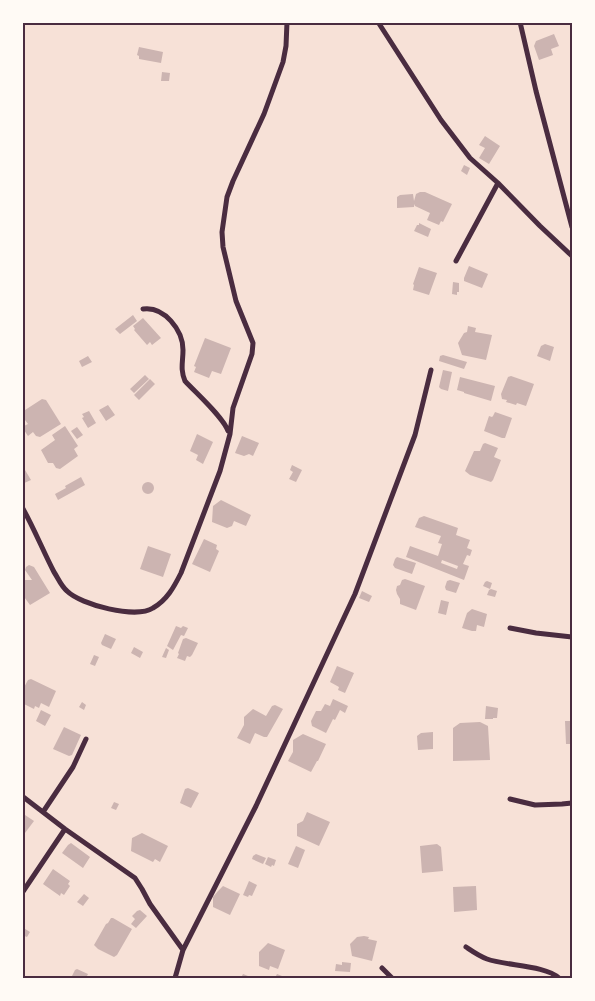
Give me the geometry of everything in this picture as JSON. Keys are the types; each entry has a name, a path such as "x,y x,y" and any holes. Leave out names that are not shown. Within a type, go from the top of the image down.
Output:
{"street":[{"path":"22,507 60,583 76,598 113,611 138,612 152,610 164,601 174,587 220,471 230,434 233,408 250,360 253,343 236,301 223,247 222,232 227,197 232,181 264,114 278,77 286,46 287,22"},
{"path":"378,22 441,120 470,158 572,256"},
{"path":"520,22 572,227"},
{"path":"456,261 498,183"},
{"path":"143,308 157,310 164,314 176,328 183,348 182,374 185,381 221,419 230,434"},
{"path":"175,978 183,950 256,806 355,594 415,435 431,370"},
{"path":"510,628 572,637"},
{"path":"43,812 74,767 86,739"},
{"path":"22,796 135,878 150,904 183,950"},
{"path":"510,799 535,805 572,803"},
{"path":"22,893 65,828"},
{"path":"466,947 486,959 540,970 559,978"},
{"path":"382,968 392,978"}],"building":[{"path":"554,34 559,46 551,49 553,55 539,60 534,46 536,41"},
{"path":"139,47 163,52 161,63 139,59 137,55"},
{"path":"162,72 170,73 169,81 161,81"},
{"path":"485,136 500,146 489,164 479,158 485,148 479,145"},
{"path":"464,165 470,168 467,175 461,171"},
{"path":"425,192 452,204 443,222 441,221 439,225 427,220 430,213 414,204 414,207 397,208 397,197 413,194 414,201 416,194"},
{"path":"419,223 431,229 428,237 414,231"},
{"path":"469,266 488,274 482,288 464,281"},
{"path":"419,267 437,273 429,295 413,290 413,284"},
{"path":"453,282 459,283 457,295 452,294"},
{"path":"133,315 137,321 120,334 115,329"},
{"path":"143,318 161,338 152,345 150,342 147,345 134,330 133,326"},
{"path":"468,326 476,328 475,332 492,335 486,360 462,355 458,343 464,333 467,332"},
{"path":"205,338 231,348 221,374 212,371 209,378 194,372 196,367 194,366"},
{"path":"545,344 554,347 550,361 537,356 541,346"},
{"path":"443,355 467,362 464,369 439,361 440,356"},
{"path":"88,356 92,362 82,367 79,361"},
{"path":"443,370 452,372 448,391 439,387"},
{"path":"145,375 149,379 134,393 130,389"},
{"path":"511,376 534,384 526,406 517,403 516,405 502,399 501,394 508,377"},
{"path":"460,377 495,386 491,401 457,390"},
{"path":"150,379 155,384 139,400 134,395"},
{"path":"42,399 46,400 61,424 40,437 36,436 33,432 28,436 22,427 28,424 22,416 22,412"},
{"path":"108,405 115,415 106,421 99,410"},
{"path":"89,411 96,423 88,428 82,418 84,417 82,414"},
{"path":"495,412 512,418 505,438 484,431 489,416 492,417"},
{"path":"65,426 78,446 74,449 78,456 60,469 56,468 53,463 48,463 41,450 55,440 52,435"},
{"path":"77,427 83,435 77,439 71,431"},
{"path":"197,434 213,442 203,464 196,460 198,455 190,451"},
{"path":"242,436 259,443 253,456 235,453"},
{"path":"485,443 498,448 494,457 501,460 491,482 470,475 465,471 474,451 480,451"},
{"path":"22,465 31,480 22,484"},
{"path":"292,465 302,470 296,482 289,479 293,472 290,470"},
{"path":"81,477 85,485 58,500 55,494"},
{"path":"148,482 154,488 148,494 142,488"},
{"path":"221,500 251,515 246,526 234,521 232,526 227,528 212,522 213,506"},
{"path":"424,516 458,528 456,535 470,540 467,548 472,550 470,556 467,555 463,564 469,566 464,580 406,557 410,546 438,556 442,544 438,543 441,536 415,527 419,518","holes":["442,560 458,566 457,569 441,563"]},
{"path":"204,539 217,545 216,549 219,551 210,572 192,564"},
{"path":"148,546 171,554 163,577 140,569"},
{"path":"397,557 416,563 412,574 395,568 393,565"},
{"path":"29,565 34,567 50,593 30,605 22,594 22,582 24,580 32,580 25,570"},
{"path":"405,579 425,586 416,610 400,604 396,590 397,586"},
{"path":"447,581 460,583 456,593 446,590"},
{"path":"487,581 492,583 490,589 483,586"},
{"path":"491,589 497,591 495,597 487,595"},
{"path":"362,591 372,596 369,602 359,598"},
{"path":"441,600 449,602 446,615 438,613"},
{"path":"472,609 487,614 484,627 477,625 476,631 462,628 467,613"},
{"path":"176,626 188,628 184,636 181,635 173,650 167,646"},
{"path":"105,634 116,639 111,649 101,643"},
{"path":"186,638 198,643 192,655 190,657 187,656 185,661 177,658 183,639"},
{"path":"134,647 143,652 140,658 131,653"},
{"path":"166,648 169,650 166,658 162,657"},
{"path":"94,655 99,657 95,666 90,664"},
{"path":"337,666 354,673 345,693 338,690 339,687 330,682"},
{"path":"31,679 56,691 49,707 41,703 39,708 35,706 34,709 22,703 22,691 28,680"},
{"path":"333,699 348,706 345,713 340,710 326,733 312,726 311,721 316,711 321,711 325,704 330,706"},
{"path":"82,702 86,705 84,710 79,707"},
{"path":"275,705 283,709 267,737 255,733 250,744 237,738 244,725 244,717 253,709 266,716 272,706"},
{"path":"486,706 498,708 497,718 485,719"},
{"path":"41,710 51,715 45,726 36,721"},
{"path":"565,721 572,721 572,744 566,744"},
{"path":"480,722 488,726 490,760 453,761 453,728 460,723"},
{"path":"64,727 81,735 72,755 69,756 53,749"},
{"path":"433,732 433,749 418,750 417,736 421,733"},
{"path":"303,734 326,744 311,772 288,761 293,752 293,740"},
{"path":"188,788 199,793 191,808 180,803 185,789"},
{"path":"114,802 119,804 116,810 111,808"},
{"path":"307,812 330,822 319,846 297,836 297,824 303,821"},
{"path":"22,813 34,821 22,837"},
{"path":"142,833 168,846 160,862 155,859 153,862 131,851 132,838"},
{"path":"71,843 90,857 83,868 62,853"},
{"path":"437,844 441,847 443,871 422,873 420,846"},
{"path":"296,846 305,850 298,868 288,864"},
{"path":"256,854 266,858 263,864 252,859"},
{"path":"268,857 276,860 274,866 272,865 271,867 265,864"},
{"path":"53,869 70,881 68,884 70,886 64,895 61,893 60,896 43,884"},
{"path":"249,881 257,885 252,896 249,895 248,897 243,895"},
{"path":"223,886 240,894 230,915 213,907 213,897"},
{"path":"476,886 477,910 454,912 453,887"},
{"path":"84,894 89,898 83,906 77,902"},
{"path":"140,910 147,916 136,928 131,924 135,919 132,916"},
{"path":"111,918 132,929 114,957 94,945"},
{"path":"22,927 30,932 27,937 22,935"},
{"path":"364,936 377,941 372,961 352,956 350,944 357,937"},
{"path":"268,943 285,950 278,969 270,966 269,970 259,966 259,952"},
{"path":"342,962 351,963 350,972 335,971 336,964 342,965"},
{"path":"77,969 88,974 86,978 71,978"},
{"path":"243,974 253,978 241,978"},
{"path":"277,974 287,978 275,978"}]}
